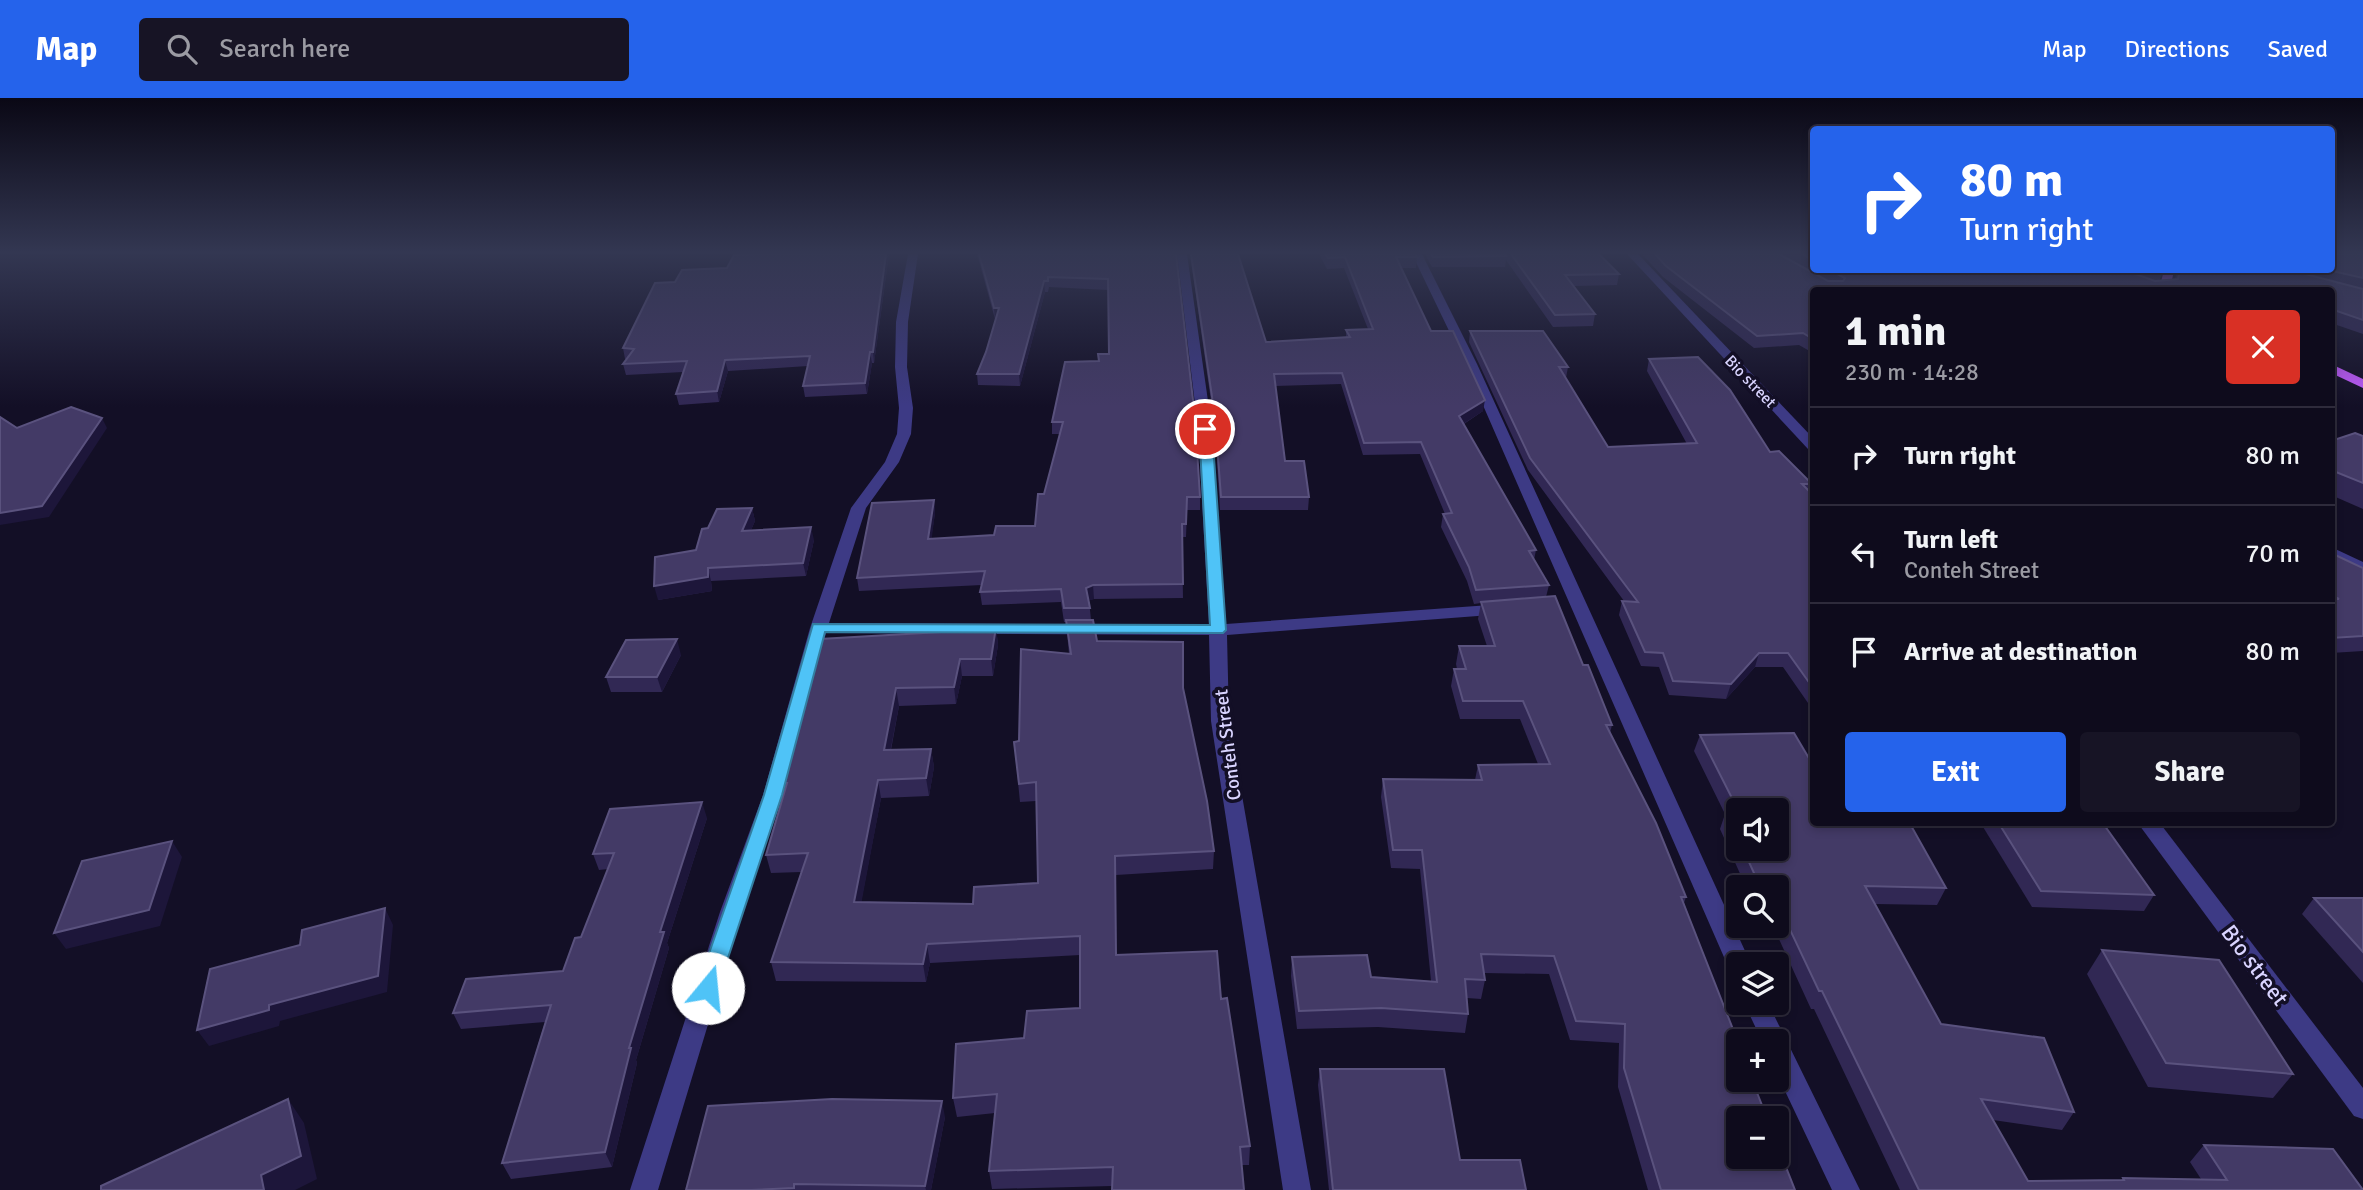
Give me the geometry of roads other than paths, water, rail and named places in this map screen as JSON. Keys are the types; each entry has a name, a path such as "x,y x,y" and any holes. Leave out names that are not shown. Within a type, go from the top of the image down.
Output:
{"main road":[{"path":"2335,370 2363,384"}],"street":[{"path":"643,1190 731,912 773,795 819,628 859,508 892,462 904,434 906,408 901,368 905,305"},
{"name":"Conteh Street","path":"1189,305 1205,429 1218,630 1220,721 1297,1190"},
{"path":"1442,305 1471,364 1571,605 1733,952"},
{"name":"Bio street","path":"1680,305 1810,443"},
{"path":"2335,554 2363,568"},
{"path":"819,628 1218,630 1523,608"},
{"name":"Bio street","path":"2150,826 2363,1108"},
{"path":"1789,1072 1846,1190"}]}
